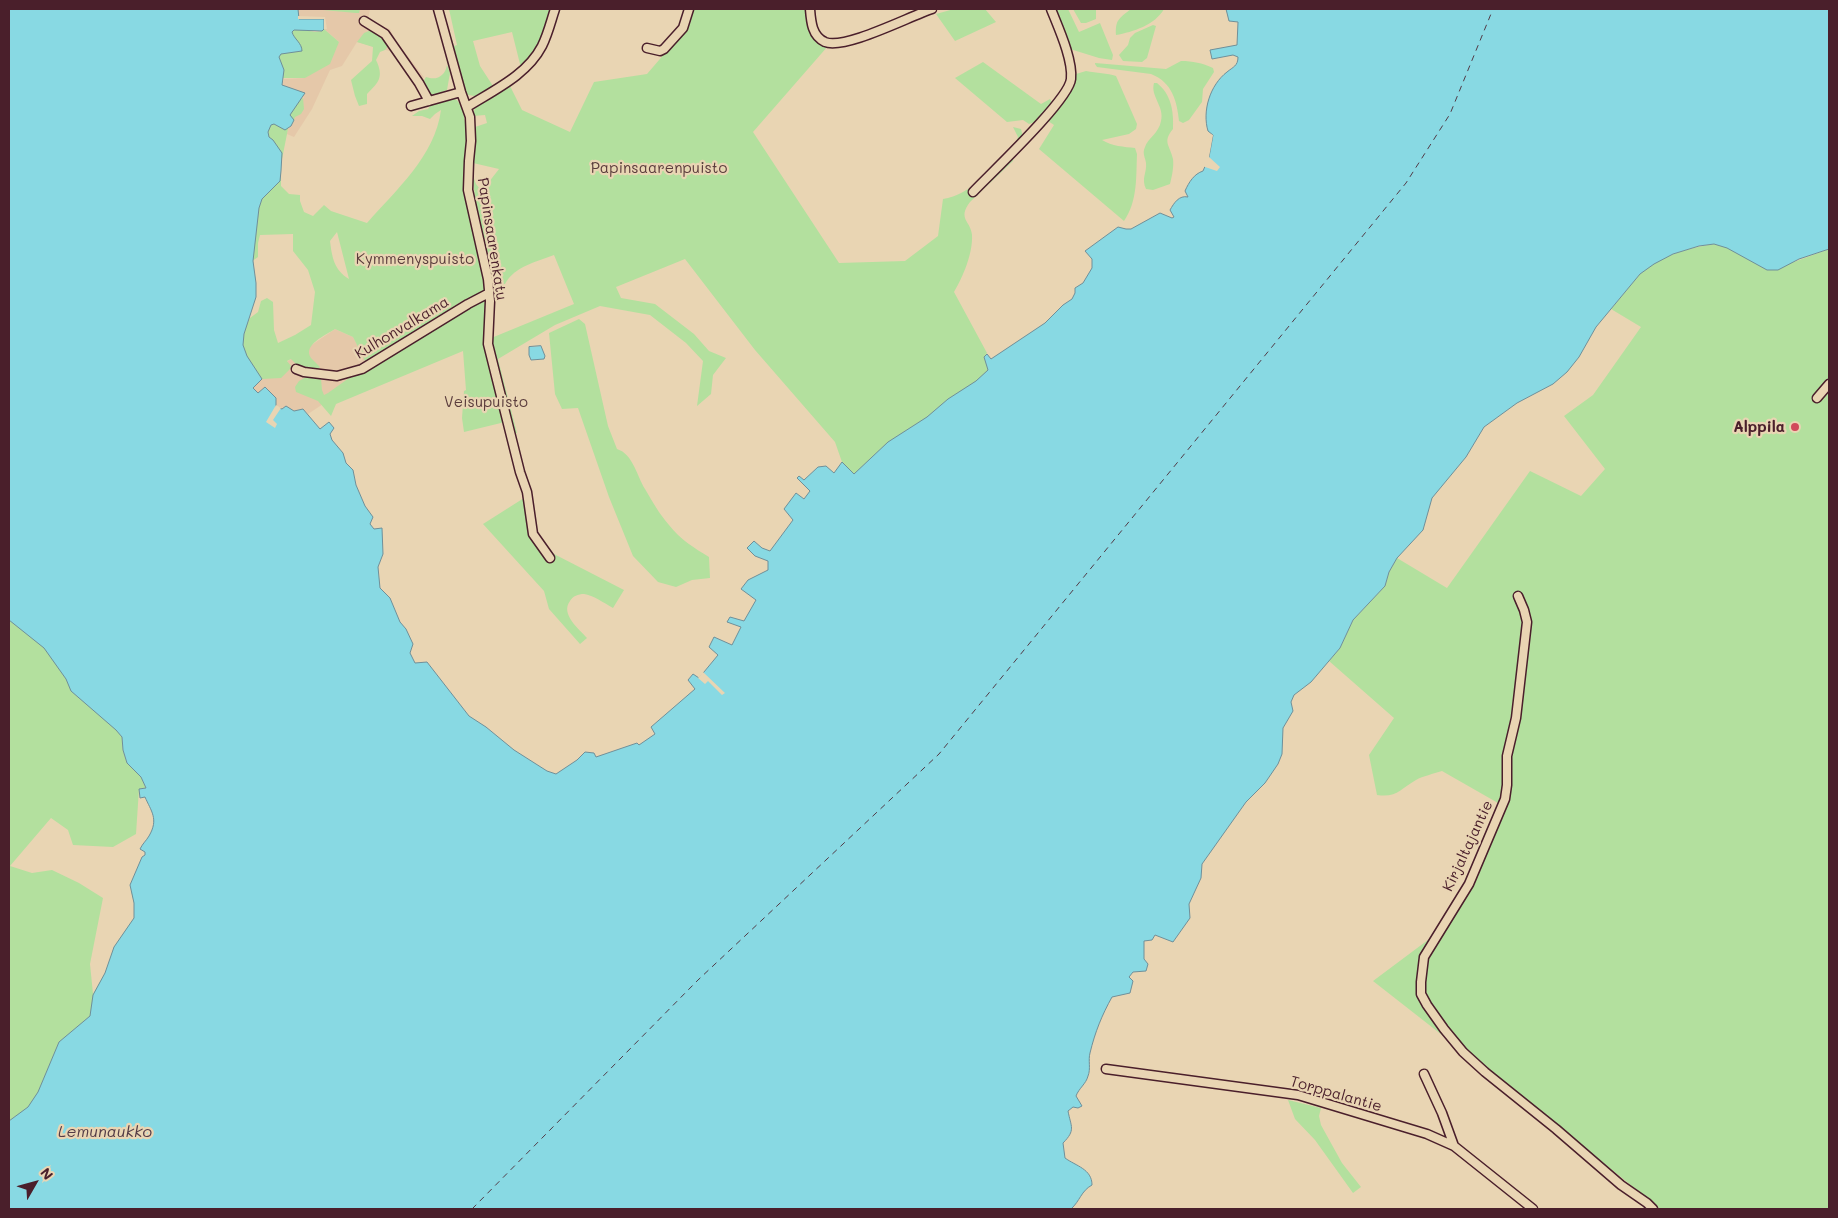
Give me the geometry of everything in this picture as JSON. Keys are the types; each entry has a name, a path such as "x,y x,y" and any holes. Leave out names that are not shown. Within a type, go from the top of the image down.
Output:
{"street":[{"name":"Papinsaarenkatu","path":"438,9 461,92 470,116 471,141 468,190 488,279 490,352 526,492 533,534 550,558"},
{"path":"467,107 521,72 532,62 543,45 555,9"},
{"path":"647,48 660,51 664,49 683,28 689,9"},
{"path":"810,9 811,22 816,34 827,42 836,44 891,26 932,9"},
{"path":"973,192 1021,144 1068,90 1071,80 1070,66 1051,9"},
{"path":"364,21 385,34 419,83 429,101"},
{"path":"411,106 461,92"},
{"name":"Kulhonvalkama","path":"296,369 304,372 337,376 362,369 489,293"},
{"path":"1817,398 1829,384"},
{"name":"Kirjaltajantie","path":"1518,596 1527,622 1518,710 1507,756 1505,799 1469,884 1424,957 1421,994 1444,1029 1470,1059 1502,1088 1556,1129 1621,1185 1653,1209"},
{"name":"Torppalantie","path":"1106,1070 1298,1095 1427,1134 1454,1146 1533,1209"},
{"path":"1424,1074 1442,1113 1454,1146"}],"shaded area":[{"path":"298,9 370,9 368,20 390,29 396,41 424,77 415,84 393,52 357,42 342,66 330,70 312,109 294,137 287,134 291,126 290,115 304,97 282,85 284,79 305,78 339,42 324,29 324,19 298,19"},
{"path":"335,329 353,337 371,372 308,414 303,409 294,411 276,407 276,398 265,387 258,393 253,388 262,379"}],"green space":[{"path":"312,9 360,9 359,13 356,13"},
{"path":"449,9 553,9 537,49 521,68 512,32 473,41 480,66 493,86 475,96 468,95 465,92 444,18 444,15 454,46 457,45"},
{"name":"Papinsaarenpuisto","path":"692,9 805,9 810,32 817,40 828,46 753,132 839,263 905,261 938,236 943,199 963,192 982,178 1015,145 1018,137 1013,127 1021,129 1023,137 1013,161 966,208 965,216 972,235 971,249 964,272 954,292 987,353 984,357 995,376 869,496 834,473 842,462 835,442 755,350 685,259 616,287 621,298 655,304 694,334 709,351 726,358 713,375 711,394 697,406 703,361 686,343 650,315 600,306 555,325 498,359 517,433 514,434 533,507 538,536 552,553 624,590 613,608 584,594 571,599 567,611 569,616 575,626 587,638 580,644 549,609 544,591 483,524 524,498 505,422 464,432 462,418 464,391 466,390 463,351 336,404 331,416 318,401 296,392 295,387 299,381 308,376 321,379 324,395 349,378 361,374 484,300 487,303 484,341 574,304 554,255 520,269 505,284 499,285 495,282 476,205 472,173 480,189 485,187 499,169 473,163 475,127 487,123 485,115 473,116 475,107 510,86 522,110 570,132 594,82 647,74 690,24"},
{"path":"954,9 985,9 996,22 955,41 936,14"},
{"path":"1056,9 1068,9 1079,32 1100,23 1113,55 1112,60 1070,49"},
{"path":"1073,9 1096,9 1096,19 1081,23"},
{"path":"1131,9 1164,9 1160,15 1149,23 1136,30 1116,35 1117,22"},
{"path":"260,22 315,32 324,29 339,42 330,64 305,78 275,78"},
{"path":"1153,25 1156,26 1147,58 1142,62 1123,61 1119,55 1128,45 1130,38 1135,33"},
{"path":"369,31 380,36 388,46 380,52 376,60 380,75 375,86 367,94 367,104 359,106 351,80 372,61 373,47 357,42 364,33"},
{"path":"1181,61 1205,65 1213,68 1214,72 1203,89 1202,102 1189,120 1183,123 1179,121 1175,99 1169,87 1158,77 1151,74 1097,67 1095,64 1166,69"},
{"path":"983,62 1041,104 1050,99 1053,104 1038,121 1029,124 1023,120 1007,122 955,78"},
{"path":"447,65 450,73 447,90 433,95 427,91 423,82 426,77 440,77"},
{"path":"1086,71 1116,76 1137,124 1136,129 1129,134 1102,140 1122,147 1135,148 1137,154 1134,197 1129,213 1124,221 1039,149 1054,125 1048,121 1042,126 1068,94 1076,74"},
{"path":"1154,83 1162,87 1171,103 1173,129 1167,141 1173,165 1170,184 1153,190 1146,189 1145,185 1146,163 1144,151 1146,144 1158,129 1162,116 1153,88"},
{"name":"Kymmenyspuisto","path":"303,98 304,109 301,114 295,117 293,123 289,118 275,121 288,129 281,164 281,186 289,194 300,195 304,212 313,216 324,205 331,211 367,223 402,185 423,157 437,127 441,110 430,119 422,116 412,116 419,111 428,109 433,102 450,98 457,100 463,109 467,136 464,188 485,289 483,292 462,301 366,363 353,337 335,329 316,341 310,349 311,358 320,367 317,370 297,365 291,359 287,361 291,366 290,369 281,378 261,380 231,347 250,318 258,312 261,301 267,298 273,302 274,330 278,343 311,325 315,292 308,270 293,251 293,234 260,235 258,257 248,264 245,140","holes":["337,232 349,279 340,272 333,258 330,241"]},
{"path":"1714,244 1794,262 1829,249 1829,1209 1659,1209 1373,981 1444,928 1505,807 1442,771 1419,779 1394,794 1377,795 1369,755 1394,718 1329,661 1340,648 1353,620 1385,586 1389,572 1397,558 1447,588 1530,471 1581,496 1605,469 1564,416 1593,395 1641,327 1611,309 1646,268 1674,254"},
{"path":"579,319 585,324 608,426 617,449 631,460 653,503 673,530 709,557 710,578 692,580 676,587 658,582 633,556 609,497 578,408 562,409 555,394 549,333"},
{"path":"9,590 122,737 127,763 141,777 146,788 139,789 136,834 113,847 73,845 68,830 51,818 10,866 32,873 52,870 79,883 103,898 90,964 93,994 105,973 114,947 134,918 134,903 131,891 142,902 140,948 24,1115 16,1116 9,1121"},
{"path":"1288,1100 1321,1108 1319,1116 1321,1125 1342,1163 1361,1187 1353,1193 1315,1140 1295,1119"}],"water":[{"name":"Lemunaukko","path":"9,9 298,9 299,19 324,19 324,29 322,31 294,30 292,32 302,51 281,54 279,57 284,70 282,85 305,93 290,115 294,120 291,126 285,130 274,124 271,125 268,132 269,137 282,153 281,171 280,181 262,199 259,208 253,261 256,297 244,334 243,345 247,356 262,379 253,388 258,393 265,387 276,398 276,407 282,409 286,406 294,411 303,409 320,429 329,422 334,428 330,434 332,440 343,453 346,463 353,470 356,485 365,506 373,517 370,524 374,529 382,528 383,554 378,567 380,588 390,598 400,622 406,629 413,644 410,653 415,663 427,662 469,716 514,750 547,771 556,774 577,760 585,752 594,753 596,757 637,743 639,745 655,734 651,727 695,689 688,680 693,674 699,678 718,655 709,647 714,637 732,645 741,627 727,622 730,617 744,621 756,600 741,589 748,580 768,570 768,561 755,556 747,548 754,541 762,548 770,551 793,520 784,509 796,493 804,499 810,491 797,478 799,476 804,480 818,467 826,466 834,473 842,462 854,474 888,442 927,417 948,399 976,381 988,370 984,357 987,354 991,359 1045,323 1072,299 1075,288 1083,283 1092,268 1092,259 1085,251 1118,227 1131,229 1160,213 1172,218 1174,217 1170,210 1179,198 1188,197 1185,191 1194,176 1203,171 1209,157 1213,135 1208,131 1206,115 1212,91 1221,77 1235,66 1238,60 1238,57 1233,55 1212,59 1210,50 1237,45 1238,22 1229,21 1226,9 1829,9 1829,249 1799,259 1778,270 1767,270 1727,248 1714,244 1699,246 1673,254 1640,274 1596,327 1579,357 1567,372 1553,384 1517,403 1484,427 1466,457 1432,498 1423,530 1397,558 1389,572 1385,586 1353,620 1340,648 1311,682 1294,695 1291,702 1293,711 1283,728 1282,754 1278,764 1265,783 1246,802 1202,864 1201,878 1189,904 1190,918 1173,942 1155,935 1152,940 1144,941 1144,959 1148,964 1146,971 1133,972 1129,977 1133,981 1130,993 1112,997 1108,1004 1092,1045 1087,1079 1076,1096 1082,1106 1078,1108 1073,1107 1068,1111 1071,1131 1063,1143 1065,1158 1083,1168 1089,1175 1092,1185 1085,1190 1071,1209 9,1209 9,1121 28,1107 38,1092 59,1042 90,1016 93,995 105,973 114,947 134,918 134,903 130,885 142,857 145,855 145,852 140,849 152,830 154,820 145,797 140,798 139,789 146,788 141,777 127,763 122,737 71,691 66,679 44,648 9,620"},
{"path":"541,346 545,356 544,359 531,360 529,347"}],"pier":[{"path":"298,16 325,17 327,29 324,29 324,19 298,19"},
{"path":"1210,134 1213,135 1209,157 1220,167 1217,171 1202,166 1207,156"},
{"path":"276,405 281,408 273,420 277,424 275,428 266,422"},
{"path":"703,672 725,693 722,695 708,681 705,684 698,678"}],"ferry route":[{"path":"472,1209 698,980 939,754 1406,183 1450,114 1493,9"}],"place":[{"name":"Alppila","path":"1795,427"}],"park label":[{"name":"Veisupuisto","path":"486,402"}]}
